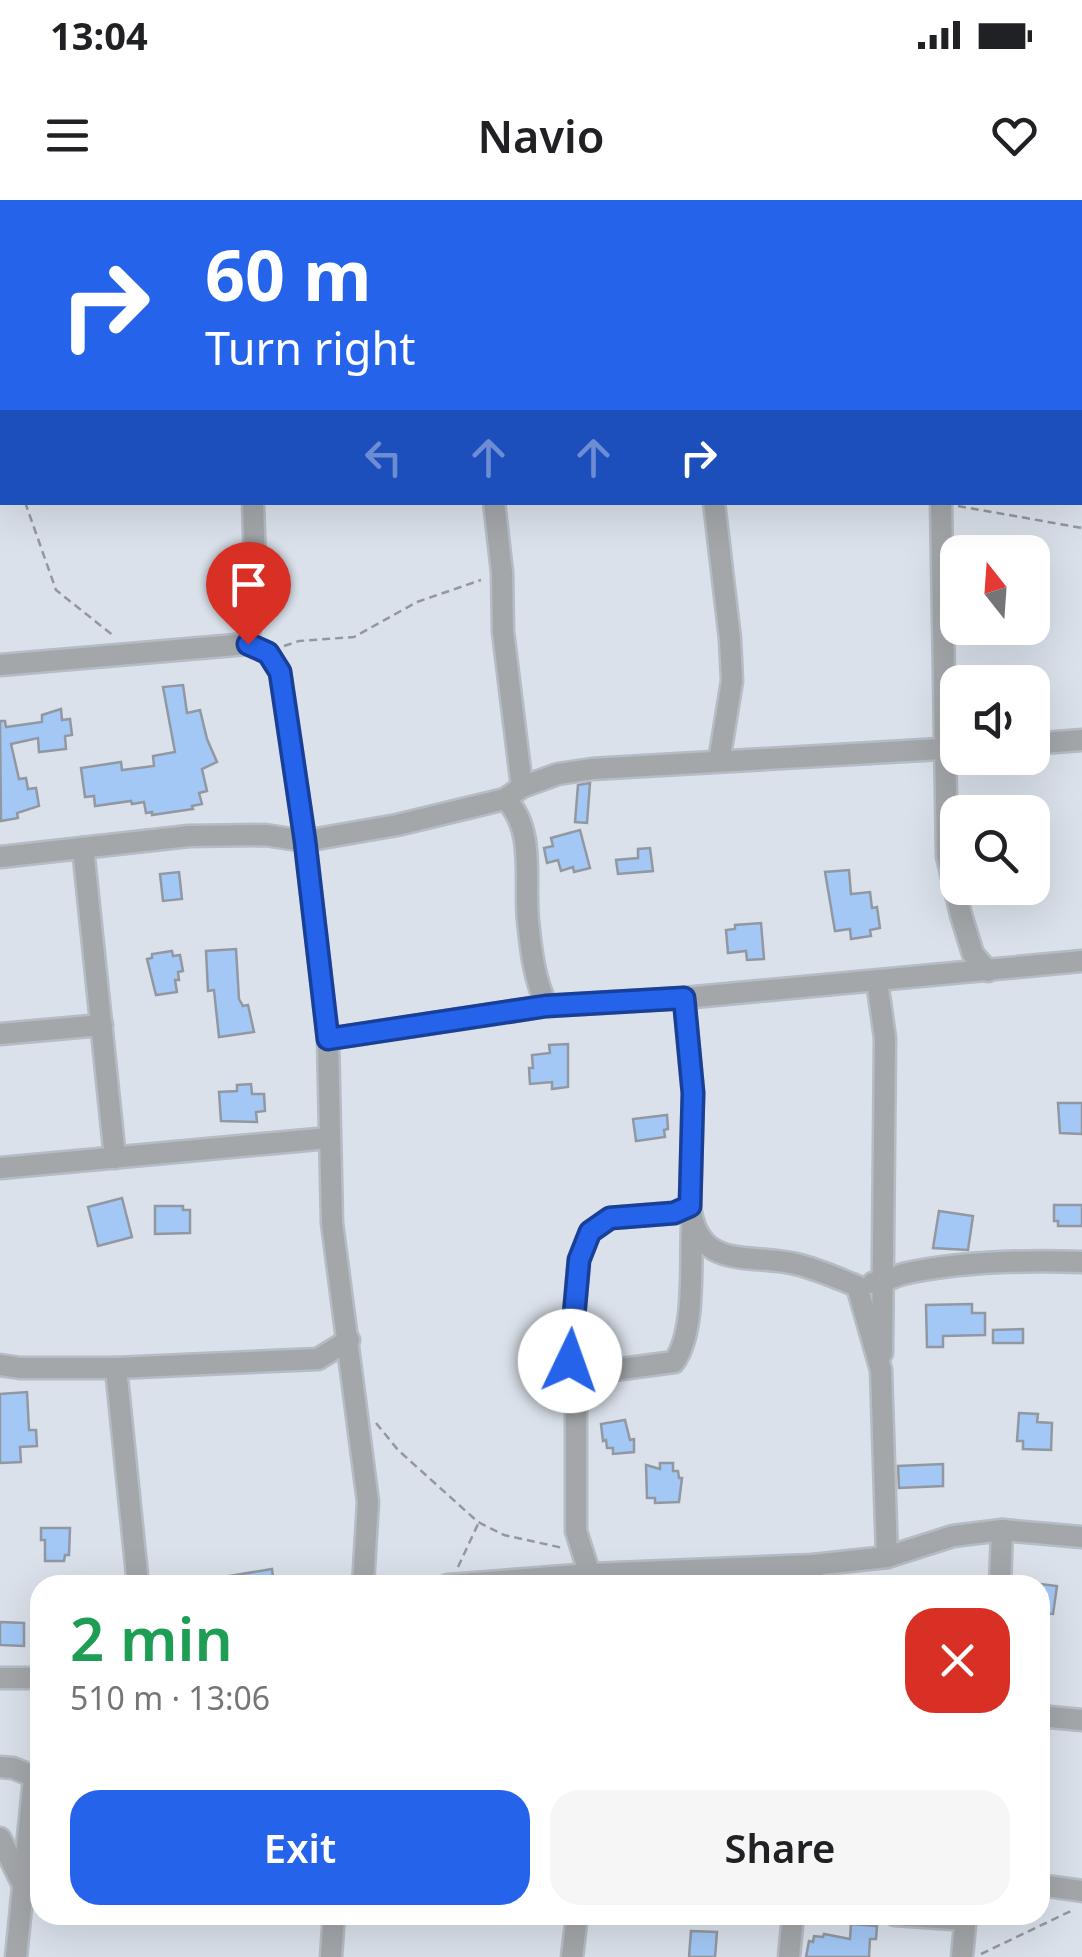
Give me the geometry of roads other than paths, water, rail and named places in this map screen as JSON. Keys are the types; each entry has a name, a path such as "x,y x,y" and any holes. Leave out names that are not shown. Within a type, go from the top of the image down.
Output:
{"street":[{"path":"248,644 256,596 253,505"},
{"path":"494,505 502,572 515,808 524,828 536,984 546,1006"},
{"path":"714,505 732,681 718,761"},
{"path":"941,505 947,665"},
{"path":"0,666 248,644 268,653 280,672 328,1039 332,1223 368,1502 364,1575"},
{"path":"1050,743 1082,740"},
{"path":"0,857 189,836 265,834 305,841 397,825 575,772 940,749"},
{"path":"949,775 948,856 969,941 988,972"},
{"path":"83,848 116,1158"},
{"path":"328,1039 546,1006 684,998 1082,961"},
{"path":"877,980 885,1038 881,1370 886,1557"},
{"path":"576,1394 590,1376 599,1372 674,1362 682,1352 688,1312 693,1093 684,998"},
{"path":"0,1034 102,1026"},
{"path":"0,1168 329,1138"},
{"path":"691,1215 702,1241 721,1254 795,1264 857,1286 900,1275 1008,1261 1082,1262"},
{"path":"590,1575 576,1531 576,1394 570,1361 579,1260 590,1232 610,1218 691,1215"},
{"path":"857,1286 881,1370"},
{"path":"0,1364 20,1368 116,1368 318,1359 350,1340"},
{"path":"318,1359 355,1392"},
{"path":"116,1368 137,1575"},
{"path":"1000,1575 1002,1530"},
{"path":"813,1575 953,1536 1002,1530 1082,1538"},
{"path":"0,1678 30,1678"},
{"path":"1050,1717 1082,1720"},
{"path":"0,1766 30,1776"},
{"path":"11,1947 30,1827"},
{"path":"0,1838 22,1882"},
{"path":"1050,1887 1082,1891"},
{"path":"331,1957 333,1925"},
{"path":"572,1957 576,1925"},
{"path":"789,1957 792,1925"},
{"path":"962,1957 965,1925"}]}
